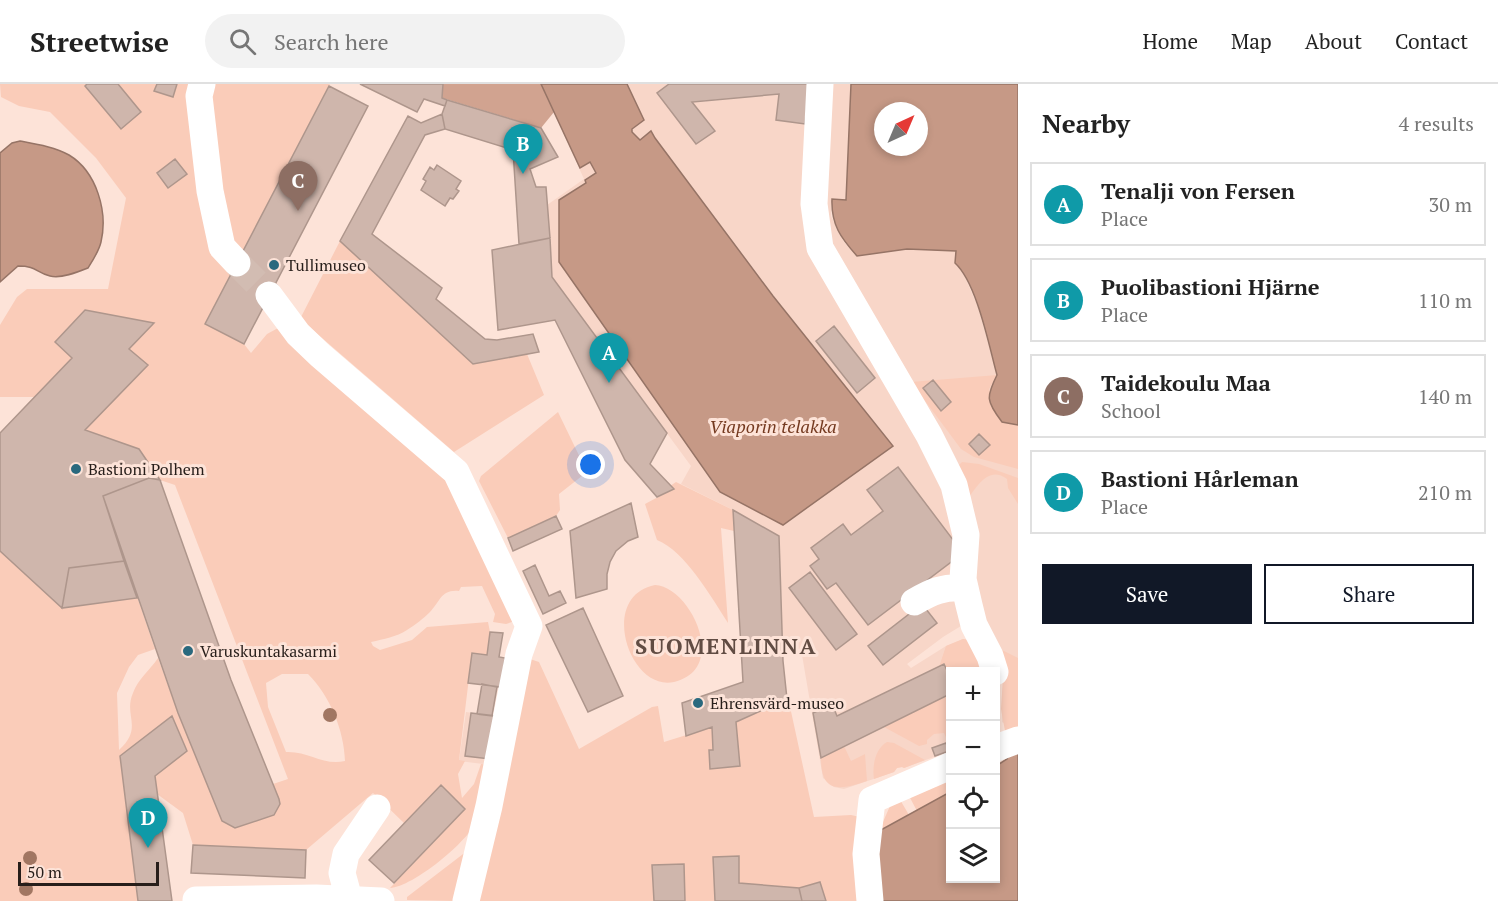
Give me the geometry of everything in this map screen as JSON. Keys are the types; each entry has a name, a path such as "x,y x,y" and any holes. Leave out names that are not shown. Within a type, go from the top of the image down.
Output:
{"lane":[{"path":"202,84 199,96 210,191 222,247 237,262"},
{"path":"820,84 814,204 820,248 924,425 954,485 966,535 963,579 974,625 993,667"},
{"path":"269,295 298,334 320,356 456,472 529,626 519,654 489,806 466,901"},
{"path":"914,602 933,591 949,587 965,588"},
{"path":"870,901 866,854 872,800 946,768"},
{"path":"349,899 342,873 346,854 377,808"},
{"path":"196,900 349,899 381,901"}],"shaded area":[{"path":"0,84 330,84 205,324 244,344 251,353 267,334 280,327 449,480 515,621 506,624 493,622 495,614 482,586 461,587 459,591 445,594 428,614 407,630 371,642 380,650 412,640 427,627 488,622 490,632 487,655 472,653 459,760 465,761 458,774 462,798 474,784 481,764 491,765 477,820 463,839 439,862 412,880 390,888 465,809 441,785 404,823 373,793 306,850 193,845 183,813 157,794 155,776 187,750 172,716 120,756 138,901 0,901 0,433 34,397 0,397 0,325 17,297 27,289 108,289 126,198 96,158 50,112 19,106 1,97","holes":["160,480 175,485 288,779 273,784 280,804 274,815 235,828 222,821 158,658 135,688 130,708 132,728 126,742 119,750 117,693 129,667 138,655 155,649 103,497","282,674 308,674 316,683 329,703 339,726 345,761 330,762 286,752 268,707 266,683"]},
{"path":"443,84 541,84 554,112 541,128 442,98"},
{"path":"541,84 851,84 846,200 832,200 831,216 844,242 857,256 907,249 956,250 955,263 962,270 978,307 997,375 1002,422 1018,425 1018,732 1002,722 1003,678 1000,667 998,667 974,618 943,637 907,664 911,668 946,646 963,639 952,667 946,667 946,752 904,768 897,768 894,772 844,789 834,787 823,778 801,649 783,649 778,536 681,484 691,466 552,277 547,205 584,179"},
{"path":"340,241 473,364 527,354 544,395 454,452 300,319"},
{"path":"997,375 989,389 1002,422 1018,425 1018,469 974,457 961,449 911,382"},
{"path":"558,412 587,472 559,494 560,510 556,516 508,538 479,481 481,476"},
{"path":"962,462 979,464 1018,478 1018,504 1008,488 1007,479 995,474 984,479 967,500 958,466"},
{"path":"676,482 733,510 734,531 721,528 728,623 688,565 678,554 657,540 645,504 673,489 670,486"},
{"path":"655,585 668,589 681,599 699,629 702,646 700,662 691,674 674,682 658,681 644,673 633,659 626,641 624,623 628,606 638,593"},
{"path":"963,639 972,640 986,667 946,667 946,669 944,665 939,667 946,646"},
{"path":"998,648 1018,658 1018,732 1005,731 1001,709 1003,678"},
{"path":"530,659 539,662 579,749 652,707 658,706 664,742 712,727 711,769 740,765 736,722 786,699 787,693 814,817 851,815 860,817 860,901 474,901"},
{"path":"946,696 946,737 944,733 934,734 927,740 927,744 919,746 884,727"},
{"path":"466,712 498,717 491,765 459,761"},
{"path":"887,742 894,743 925,760 904,768 897,768 894,772 874,779 875,758"},
{"path":"844,746 851,761 865,754 867,781 841,787 828,783 824,778 821,758"},
{"path":"946,780 946,794 917,811 908,794"},
{"path":"899,798 909,815 879,831 890,806"},
{"path":"467,851 457,901 407,900 407,897"}],"water":[{"name":"Viaporin telakka","path":"541,84 627,84 644,120 632,129 632,132 640,140 651,131 773,296 893,446 783,525 720,492 559,262 559,200 586,183 585,180 596,173 590,162 580,168"},
{"path":"851,84 1018,84 1018,425 1002,422 990,404 991,389 997,375 976,300 963,272 955,263 956,251 907,249 857,256 835,224 832,199 846,200"},
{"path":"20,141 64,152 79,162 93,182 101,206 103,230 99,249 88,268 69,275 54,277 33,268 18,266 0,282 0,153 12,143"},
{"path":"1018,732 1018,901 881,901 879,831 946,794 946,883 1000,883 1000,763 1007,759"}],"building":[{"path":"87,84 118,84 141,112 121,129 85,86"},
{"path":"157,84 177,84 173,97 154,91"},
{"path":"360,84 443,84 442,98 447,100 445,106 424,99 417,112"},
{"path":"669,84 809,84 805,124 776,120 779,94 692,102 715,131 696,144 657,93"},
{"path":"329,86 368,106 244,344 205,324"},
{"path":"447,100 541,128 558,157 530,169 536,187 546,187 550,238 519,244 513,150 445,129 442,114"},
{"path":"442,114 445,129 425,135 372,234 442,288 436,299 485,339 497,340 533,334 539,352 473,364 340,241 408,116 421,123"},
{"path":"175,159 187,174 168,188 157,173"},
{"path":"437,165 461,181 456,189 459,191 453,199 450,198 445,206 421,190 426,181 423,179 430,167 434,170"},
{"path":"550,238 552,277 667,433 650,464 674,489 657,497 625,460 555,320 498,330 492,250"},
{"name":"Bastioni Polhem","path":"85,310 154,323 129,349 148,365 85,430 139,449 160,480 149,478 103,496 124,561 69,568 62,608 0,551 0,433 72,358 55,342"},
{"path":"834,326 875,378 857,393 816,341"},
{"path":"933,380 951,402 941,411 923,388"},
{"path":"979,434 990,445 979,455 969,444"},
{"path":"898,467 963,553 868,625 836,583 827,589 810,566 819,559 811,548 843,524 851,535 883,511 867,490"},
{"name":"Varuskuntakasarmi","path":"149,478 160,480 231,680 279,799 280,804 274,815 235,828 222,821 178,713 103,496"},
{"path":"631,503 638,537 628,541 616,551 607,574 607,589 576,598 570,531"},
{"path":"733,510 779,536 783,661 787,699 736,722 740,766 710,769 709,750 713,750 712,727 686,736 682,703 743,682"},
{"path":"556,516 562,529 513,551 508,538"},
{"path":"124,561 137,598 62,608 69,568"},
{"path":"535,565 549,596 560,591 566,603 543,614 523,571"},
{"path":"810,572 857,634 836,650 789,588"},
{"path":"922,604 937,623 883,665 868,646"},
{"path":"583,608 623,696 588,712 546,625"},
{"path":"490,632 503,633 499,657 505,658 501,687 468,683 472,653 487,655"},
{"path":"944,664 946,668 946,696 821,758 813,713 832,704 837,716"},
{"path":"482,684 497,687 492,716 477,714"},
{"path":"471,713 496,716 490,759 465,756"},
{"path":"172,716 187,751 155,776 172,901 138,901 120,756"},
{"path":"946,743 946,752 935,756 932,748"},
{"path":"441,785 465,809 394,883 369,860"},
{"path":"193,845 306,850 305,878 191,873"},
{"path":"739,856 739,883 799,888 802,901 715,901 713,857"},
{"path":"684,864 685,901 654,901 652,865"},
{"path":"820,882 826,901 802,901 799,888"}],"tunnel":[{"path":"237,263 269,295"}],"place":[{"name":"Puolibastioni Hjärne","path":"523,174"},
{"name":"Taidekoulu Maa","path":"298,211"},
{"name":"Tullimuseo","path":"274,265"},
{"name":"Tenalji von Fersen","path":"609,383"},
{"name":"Bastioni Polhem","path":"76,469"},
{"name":"Varuskuntakasarmi","path":"188,651"},
{"name":"Ehrensvärd-museo","path":"698,703"},
{"name":"Bastioni Hårleman","path":"148,848"}],"district":[{"name":"SUOMENLINNA","path":"726,645"}]}
